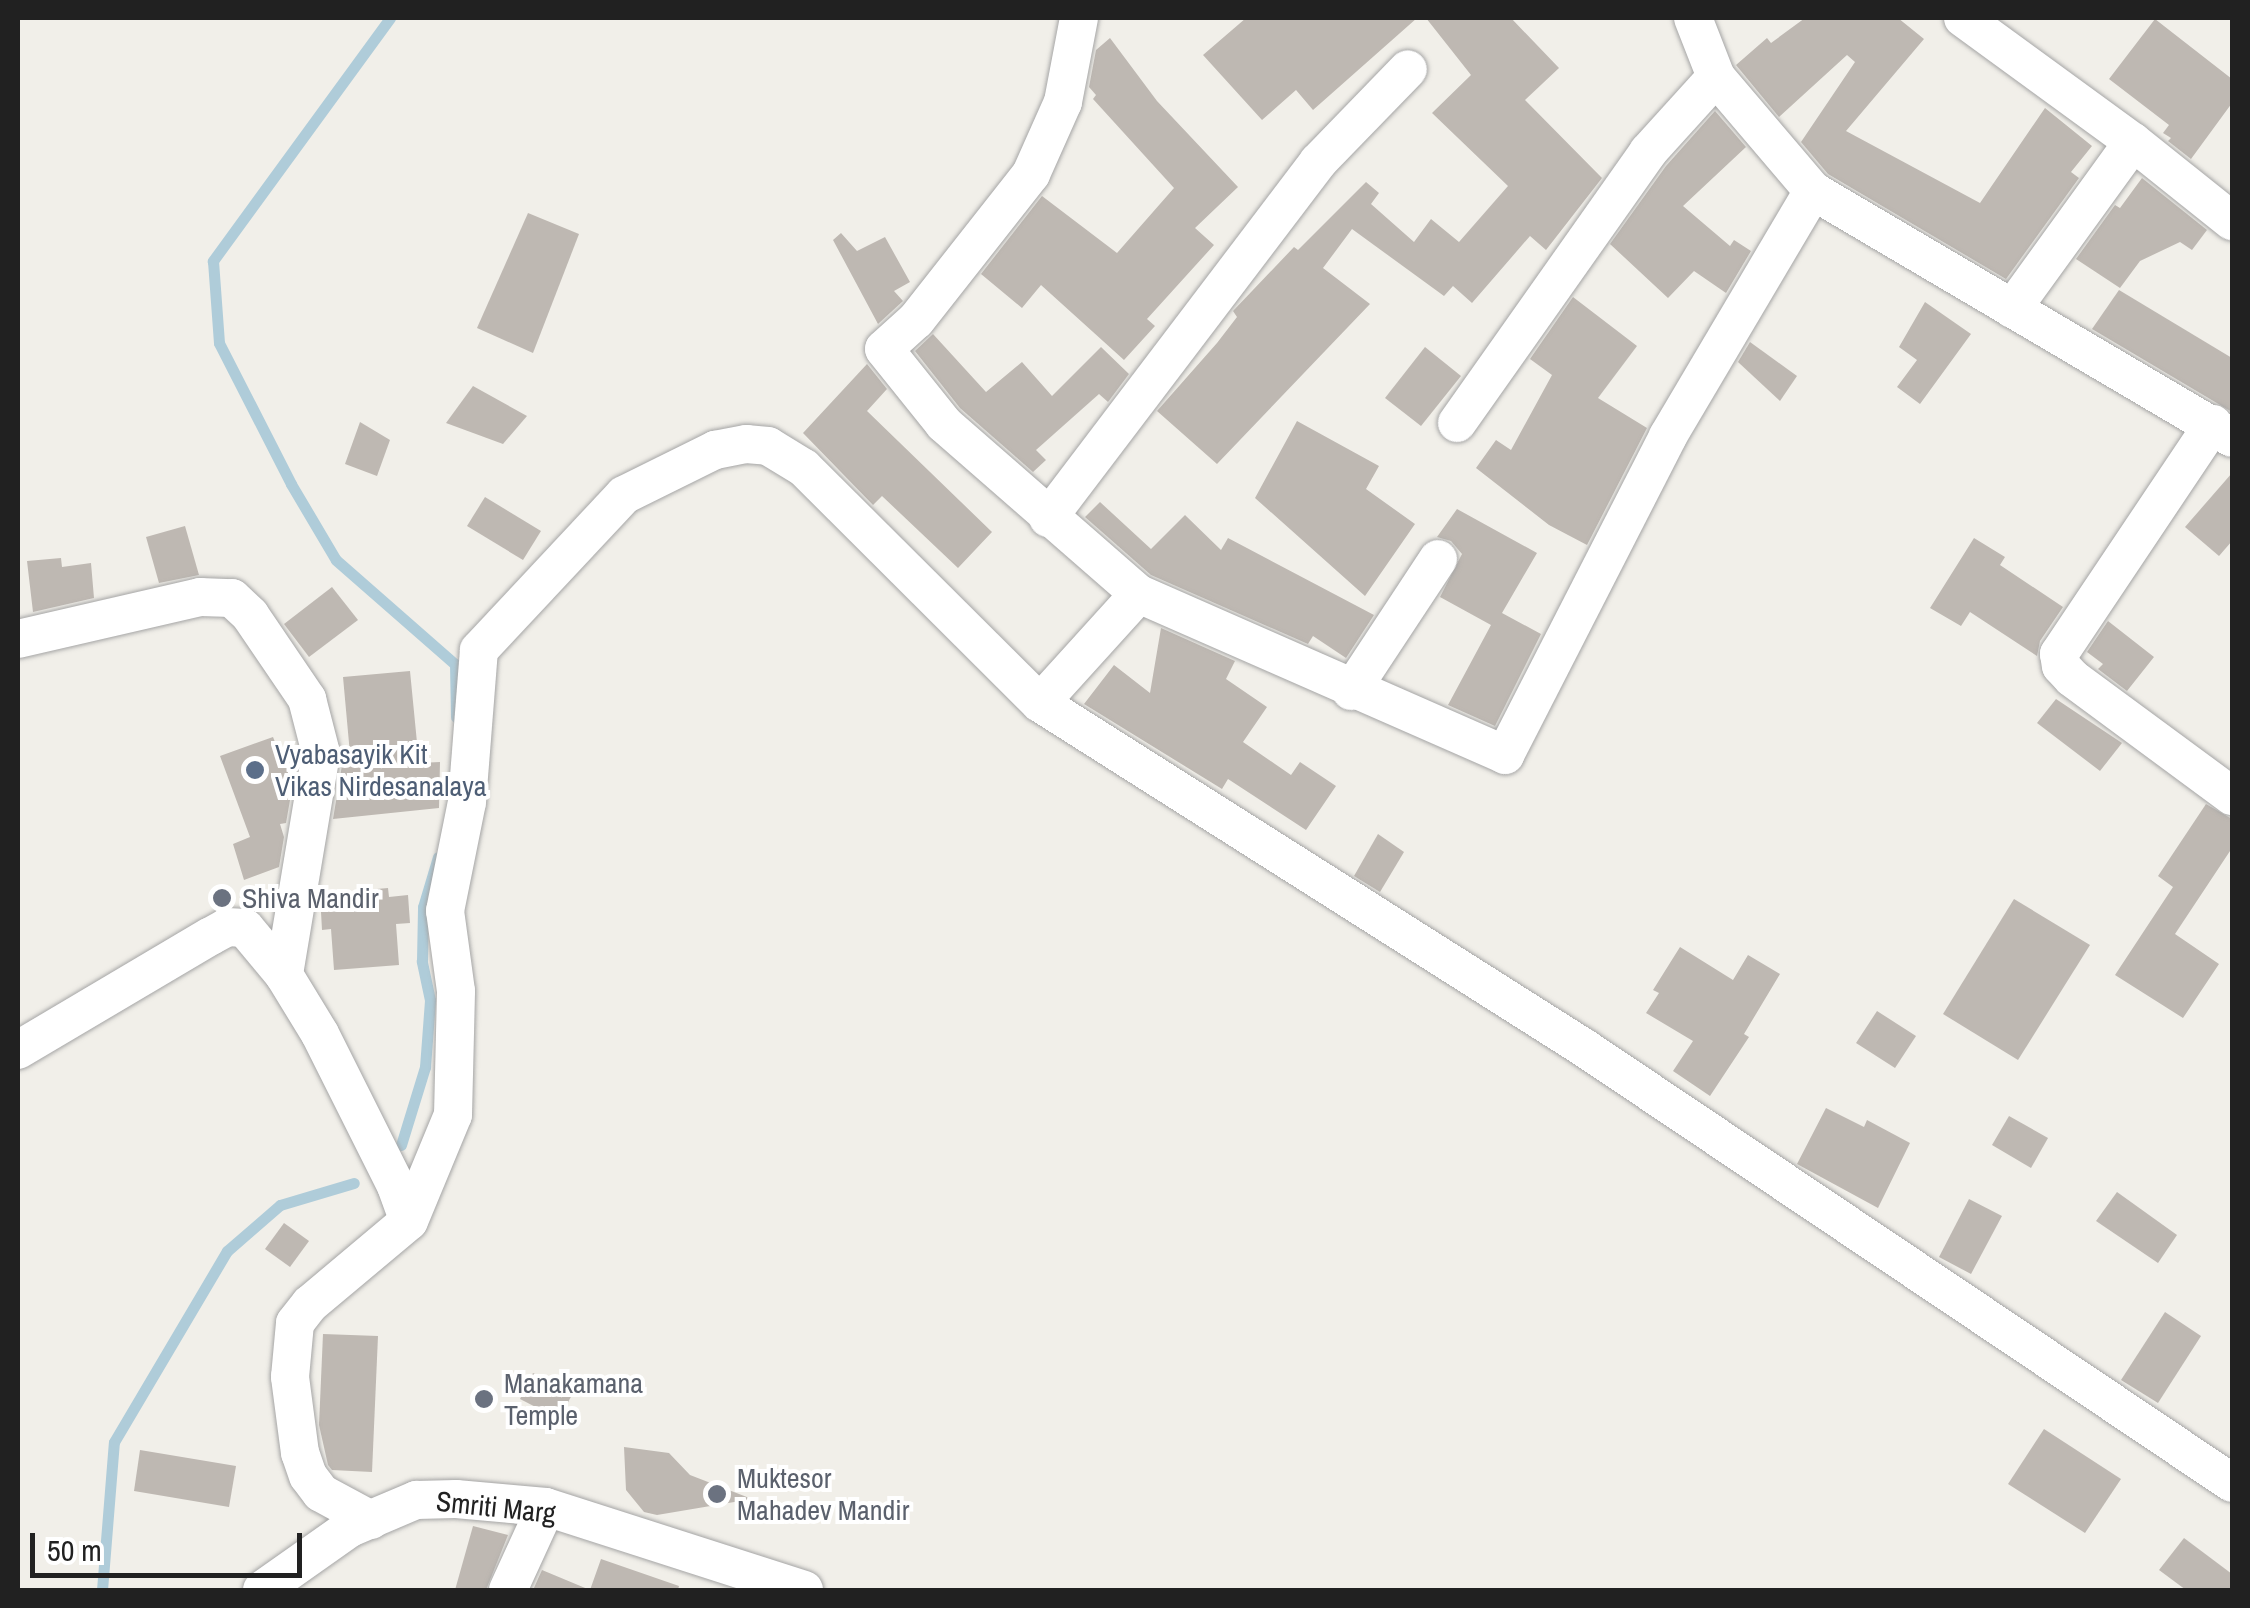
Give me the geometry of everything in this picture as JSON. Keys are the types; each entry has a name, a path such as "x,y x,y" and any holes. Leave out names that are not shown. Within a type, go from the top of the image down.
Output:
{"street":[{"path":"1079,18 1063,102 1031,174 916,320 884,349 944,424 1139,594 1289,658 1352,691 1505,755 1668,436 1813,191"},
{"path":"1693,18 1716,77 1813,191 2223,431 2060,654 2061,666 2072,678 2232,796"},
{"path":"1963,18 2134,142 2232,221"},
{"path":"1048,518 1318,162 1408,69"},
{"path":"1457,423 1648,152 1716,77"},
{"path":"2012,309 2134,142"},
{"path":"370,1520 321,1493 308,1476 300,1453 290,1377 296,1323 310,1304 409,1222 453,1115 456,992 445,911 467,802 479,650 624,495 715,450 746,444 768,446 789,455 1040,703 1586,1049 2232,1484"},
{"path":"1352,691 1438,559"},
{"path":"1040,703 1139,594"},
{"path":"18,639 200,597 232,598 250,615 307,699 321,754 284,975"},
{"path":"18,1050 85,1006 227,927 244,928 284,975 360,1110 409,1222"},
{"name":"Smriti Marg","path":"262,1590 350,1528 416,1500 546,1507 804,1590"},
{"path":"508,1590 546,1507"}],"building":[{"path":"1246,18 1417,18 1313,110 1296,90 1262,120 1203,55"},
{"path":"1426,18 1511,18 1559,68 1525,100 1602,178 1546,250 1530,236 1472,303 1453,286 1444,296 1352,229 1323,268 1370,304 1217,464 1157,411 1237,317 1233,311 1294,247 1298,250 1366,182 1379,193 1371,204 1414,242 1431,219 1459,242 1508,186 1432,113 1471,75"},
{"path":"1805,18 1898,18 1924,39 1846,131 1980,203 2045,108 2092,146 2071,172 2079,178 2006,279 1828,174 1801,142 1855,62 1847,55 1779,117 1736,65 1767,38 1771,43"},
{"path":"2155,19 2232,79 2232,103 2191,159 2168,141 2171,138 2163,133 2169,125 2109,79"},
{"path":"1110,38 1157,101 1238,187 1195,228 1214,245 1147,319 1155,326 1124,360 1041,285 1022,308 981,274 1042,196 1117,253 1174,188 1093,99 1096,95 1089,87 1096,50"},
{"path":"1715,111 1746,147 1683,206 1730,246 1734,240 1751,251 1726,293 1694,271 1668,298 1610,244 1666,166"},
{"path":"2142,178 2207,230 2192,250 2180,242 2140,261 2120,288 2076,259 2115,205 2120,208"},
{"path":"528,213 579,234 533,353 477,328"},
{"path":"841,233 857,251 885,237 910,282 894,291 903,301 878,324 833,240"},
{"path":"2119,290 2232,358 2232,412 2092,329"},
{"path":"1573,297 1637,346 1598,398 1647,428 1587,545 1549,525 1476,468 1496,440 1511,450 1552,375 1530,359"},
{"path":"1925,302 1971,334 1920,404 1897,387 1917,360 1899,347"},
{"path":"933,334 986,392 1022,362 1052,396 1101,347 1129,374 1108,402 1099,394 1036,450 1046,460 1033,472 960,408 915,351"},
{"path":"1750,342 1797,376 1780,401 1738,362"},
{"path":"1425,347 1461,376 1421,426 1385,398"},
{"path":"867,364 887,389 867,411 992,532 958,568 882,496 873,505 803,433"},
{"path":"473,386 527,416 503,444 446,423"},
{"path":"1297,421 1379,466 1366,489 1415,524 1365,596 1255,498"},
{"path":"360,422 390,440 377,476 345,464"},
{"path":"2232,473 2232,541 2219,556 2185,527"},
{"path":"485,497 541,531 523,560 467,526"},
{"path":"1100,502 1151,549 1185,515 1221,550 1228,538 1374,615 1346,658 1313,636 1308,644 1151,575 1085,517"},
{"path":"1457,509 1537,553 1502,613 1541,634 1495,726 1448,705 1491,625 1440,597 1462,554 1451,541 1437,537"},
{"path":"185,526 199,575 159,583 146,537"},
{"path":"1974,538 2005,557 2000,565 2063,607 2040,641 2037,656 1970,612 1961,626 1930,608"},
{"path":"61,558 62,567 91,563 94,598 33,612 27,561"},
{"path":"332,587 358,620 309,657 284,624"},
{"path":"2108,621 2154,657 2127,691 2098,669 2103,664 2087,652"},
{"path":"1161,628 1235,661 1226,679 1267,707 1243,742 1291,775 1300,762 1336,786 1306,830 1228,779 1222,789 1084,704 1114,665 1150,693"},
{"path":"410,671 419,763 440,762 439,808 333,819 342,765 351,765 343,677"},
{"path":"2056,699 2122,743 2100,771 2037,723"},
{"path":"273,737 285,767 296,766 286,823 280,824 284,837 279,867 244,880 233,844 250,837 220,756"},
{"path":"2206,804 2232,819 2232,848 2175,934 2219,964 2183,1018 2115,975 2173,887 2158,876"},
{"path":"1378,834 1404,852 1380,892 1354,876"},
{"path":"388,888 389,897 408,895 410,923 396,924 399,965 334,970 331,929 322,930 320,894"},
{"path":"2014,899 2090,945 2018,1060 1943,1014"},
{"path":"1680,947 1733,980 1748,955 1780,974 1744,1034 1749,1037 1710,1096 1673,1071 1693,1041 1646,1013 1659,993 1653,990"},
{"path":"1877,1011 1916,1036 1895,1068 1856,1043"},
{"path":"1826,1108 1864,1127 1867,1120 1910,1143 1878,1208 1797,1164"},
{"path":"2009,1116 2048,1138 2031,1168 1992,1145"},
{"path":"2117,1192 2177,1235 2158,1263 2096,1221"},
{"path":"1969,1199 2002,1216 1971,1274 1939,1257"},
{"path":"284,1223 309,1241 290,1267 265,1249"},
{"path":"2165,1312 2201,1336 2158,1403 2121,1380"},
{"path":"323,1334 378,1336 372,1472 332,1470 328,1465 319,1425"},
{"path":"533,1373 573,1393 559,1419 520,1399"},
{"path":"2044,1429 2121,1479 2085,1533 2008,1484"},
{"path":"624,1447 669,1453 690,1475 752,1499 657,1515 644,1512 626,1490"},
{"path":"140,1450 236,1466 229,1507 134,1491"},
{"path":"473,1526 508,1535 486,1590 455,1590"},
{"path":"2184,1538 2232,1574 2232,1590 2186,1590 2159,1570"},
{"path":"601,1559 679,1586 678,1590 590,1590"},
{"path":"542,1570 590,1590 533,1590"}],"waterway":[{"path":"390,18 213,261 219,343 291,484 336,560 455,664 456,717"},
{"path":"401,1145 425,1067 430,1000 422,961 423,907 438,857"},
{"path":"102,1590 114,1442 227,1251 280,1205 354,1183"}],"place":[{"name":"Vyabasayik Kit Vikas Nirdesanalaya","path":"255,770"},
{"name":"Shiva Mandir","path":"222,898"},
{"name":"Manakamana Temple","path":"484,1399"},
{"name":"Muktesor Mahadev Mandir","path":"717,1494"}]}
